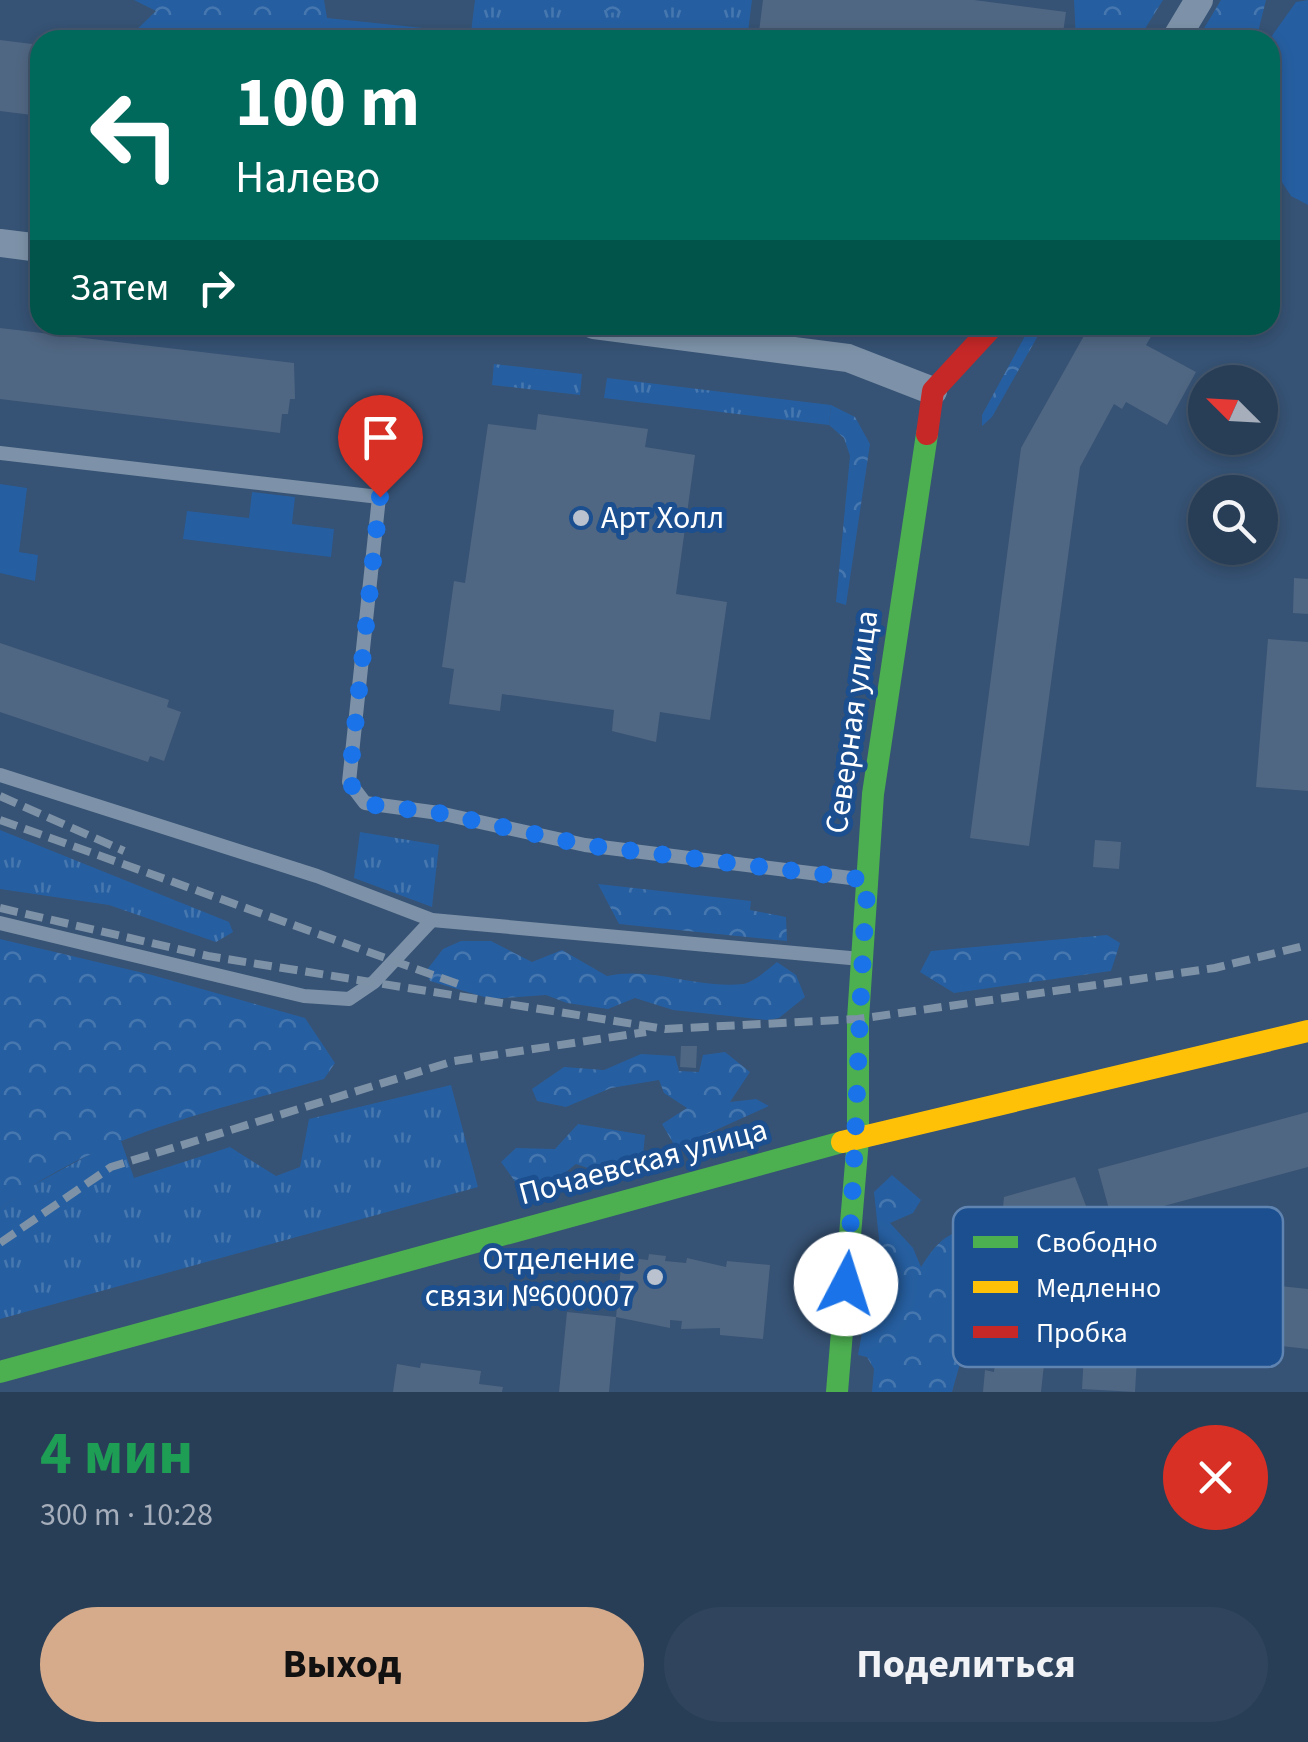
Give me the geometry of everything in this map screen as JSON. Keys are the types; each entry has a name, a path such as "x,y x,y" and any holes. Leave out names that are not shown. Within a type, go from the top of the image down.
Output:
{"main road":[{"path":"933,391 985,335"},
{"name":"Северная улица","path":"836,1392 858,1139 862,959 873,794 933,391"},
{"name":"Почаевская улица","path":"0,1372 858,1139 1308,1031"}],"street":[{"path":"1181,30 1199,0"},
{"path":"0,243 30,247"},
{"path":"671,335 848,358 933,391"}],"lane":[{"path":"0,453 380,497 349,782 366,804 439,813 585,845 868,880"},
{"path":"0,776 317,876 432,920 862,959"},
{"path":"0,923 304,996 350,999 374,982 432,920"}],"green space":[{"path":"134,0 324,0 327,18 432,30 136,30 156,11"},
{"path":"475,0 752,0 748,30 471,30"},
{"path":"592,0 657,0 659,6 610,13"},
{"path":"1074,0 1163,0 1144,30 1076,30"},
{"path":"1221,0 1266,0 1258,30 1203,30"},
{"path":"1308,0 1308,205 1291,196 1280,179 1280,30 1276,30 1296,2"},
{"path":"1026,335 1038,335 992,417 982,426 982,415"},
{"path":"494,364 582,374 580,395 492,385"},
{"path":"607,378 831,405 829,425 604,398"},
{"path":"831,405 855,417 870,444 846,605 836,602 850,456 844,438 829,425"},
{"path":"0,484 27,488 19,552 38,555 35,581 0,573"},
{"path":"252,492 295,497 292,524 334,529 331,557 183,539 187,511 249,518"},
{"path":"0,830 229,922 233,932 216,942 109,905 0,889"},
{"path":"360,832 439,845 432,907 354,878"},
{"path":"598,884 751,901 750,910 786,917 787,941 619,924"},
{"path":"1107,935 1120,943 1111,971 954,993 920,972 931,951"},
{"path":"0,939 152,975 305,1018 335,1063 324,1079 197,1115 114,1144 74,1162 0,1209"},
{"path":"461,941 491,941 532,962 562,950 607,976 641,974 726,985 747,983 777,962 796,975 805,997 779,1018 767,1020 673,1010 635,998 608,1009 567,1003 546,995 491,999 430,981 426,971 443,949"},
{"path":"725,1052 750,1072 730,1102 756,1099 769,1106 676,1148 662,1124 687,1108 664,1093 659,1080 611,1088 566,1107 537,1101 532,1089 564,1067 604,1070 641,1054 675,1056 679,1071 699,1072 703,1055"},
{"path":"451,1085 478,1187 0,1319 0,1209 26,1189 120,1138 134,1178 230,1147 276,1176 300,1167 309,1119"},
{"path":"578,1124 645,1135 643,1156 632,1174 614,1177 576,1164 541,1192 516,1183 501,1162 516,1148 555,1149"},
{"path":"892,1175 921,1200 913,1213 890,1223 913,1248 921,1267 953,1234 953,1367 959,1367 952,1392 872,1392 874,1369 867,1357 858,1355 879,1239 874,1192"}],"building":[{"path":"763,0 974,0 1066,12 1063,30 759,30"},
{"path":"0,40 30,44 30,115 0,111"},
{"path":"0,328 30,332 30,335 59,335 294,363 295,399 290,399 288,414 282,414 280,433 0,399"},
{"path":"1084,335 1152,335 1146,345 1188,368 1188,387 1167,425 1126,402 1122,409 1114,404 1080,467 1029,846 970,838 1021,448"},
{"name":"Арт Холл","path":"538,414 648,429 645,447 695,455 676,594 727,602 710,720 660,712 656,742 612,731 614,710 502,694 500,711 449,704 454,669 442,667 454,581 465,583 488,424 536,430"},
{"path":"1294,578 1308,579 1308,614 1293,613"},
{"path":"1268,639 1308,642 1308,791 1256,787"},
{"path":"0,643 169,700 167,707 181,712 164,761 150,756 148,762 0,712"},
{"path":"1095,840 1121,842 1119,869 1093,867"},
{"path":"681,1046 697,1046 696,1068 680,1067"},
{"path":"1308,1112 1308,1167 1160,1207 1108,1207 1098,1169"},
{"path":"1075,1177 1086,1207 1003,1207 1004,1197"},
{"path":"649,1254 666,1256 665,1261 686,1263 687,1258 726,1267 727,1261 770,1265 763,1339 720,1335 720,1328 681,1329 682,1321 670,1320 670,1328 616,1317 622,1257 648,1260"},
{"path":"1283,1286 1308,1289 1308,1349 1283,1346"},
{"path":"567,1312 616,1317 609,1392 559,1392"},
{"path":"421,1363 481,1371 479,1384 503,1387 502,1392 393,1392 397,1364 420,1368"},
{"path":"995,1367 1044,1367 1041,1392 983,1392 985,1370 994,1372"},
{"path":"1083,1367 1136,1367 1135,1392 1082,1389"}],"railway":[{"path":"0,796 124,851"},
{"path":"0,820 461,985"},
{"path":"0,908 208,956 665,1029 858,1019 1215,968 1308,945"},
{"path":"0,1243 111,1167 454,1061 646,1032"}],"traffic: fast":[{"path":"837,1392 858,1139 858,1019 873,794 927,434"},
{"path":"0,1372 842,1142"}],"traffic: slow":[{"path":"842,1142 1308,1031"}],"traffic: jam":[{"path":"927,434 933,391 985,335"}],"place":[{"name":"Арт Холл","path":"581,518"},
{"name":"Отделение связи №600007","path":"655,1277"}],"route":[{"path":"380,497 349,782 366,804 439,813 585,845 868,880 858,1020 858,1139 846,1284"}]}
